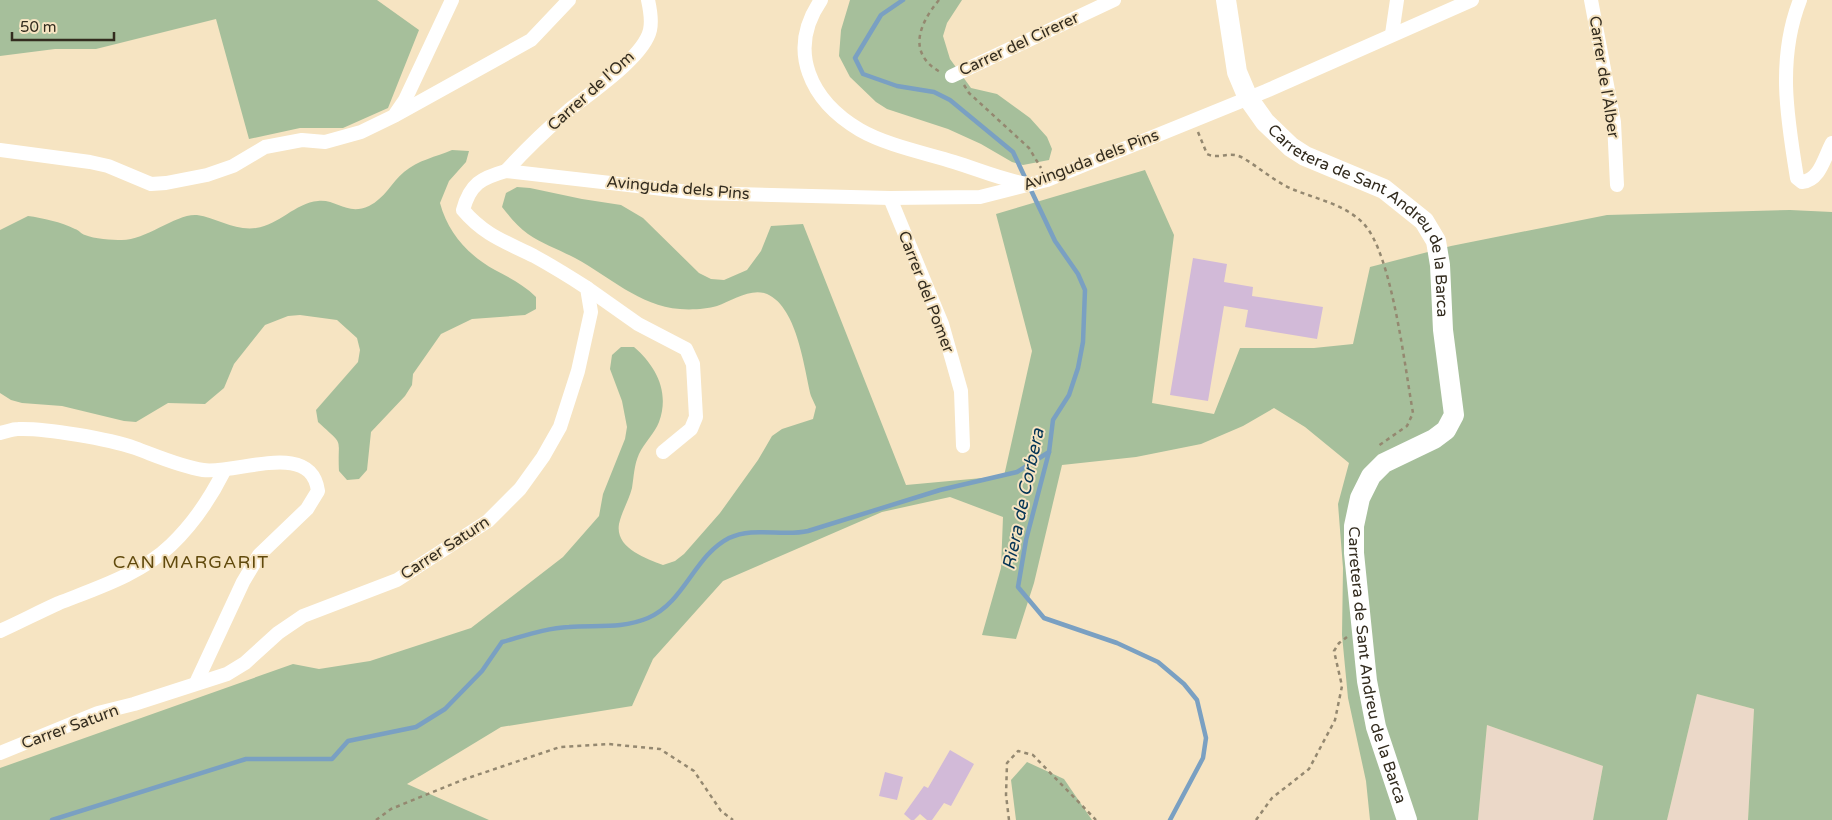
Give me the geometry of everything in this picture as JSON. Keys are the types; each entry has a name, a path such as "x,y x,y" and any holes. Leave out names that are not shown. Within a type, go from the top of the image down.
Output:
{"street":[{"path":"394,116 405,100 452,0"},
{"path":"0,150 108,166 151,184 166,184 206,175 233,166 265,147 302,140 325,142 361,132 394,116 531,40 569,0"},
{"name":"Carrer de l'Om","path":"506,171 525,150 620,70 636,53 650,31 648,0"},
{"path":"821,0 808,22 804,46 805,66 825,103 843,119 862,131 894,143 966,166 999,179 1032,185"},
{"name":"Carrer del Cirerer","path":"952,76 1114,0"},
{"name":"Carretera de Sant Andreu de la Barca","path":"1226,0 1234,58 1248,98 1265,122 1291,148 1305,156 1384,189 1424,221 1436,241 1440,265 1443,330 1454,415 1446,430 1434,439 1384,463 1364,487 1357,506 1354,526 1354,553 1361,633 1376,727 1407,820"},
{"path":"1392,34 1397,0"},
{"name":"Avinguda dels Pins","path":"506,171 698,193 890,198 980,197 1047,180 1194,121 1472,0"},
{"name":"Carrer de l'Àlber","path":"1591,0 1614,122 1617,185"},
{"path":"1800,0 1788,38 1784,73 1788,128 1798,178 1802,182 1810,181 1816,175 1832,144"},
{"path":"506,171 483,177 467,194 463,210 474,222 494,238 534,256 587,288 638,324 686,349 693,364 696,417 690,429 663,452"},
{"name":"Carrer del Pomer","path":"890,198 942,324 961,391 963,446"},
{"name":"Carrer Saturn","path":"0,753 98,713 134,704 227,674 245,663 278,633 303,616 397,580 461,541 495,515 520,489 543,457 560,427 578,371 591,312 587,288"},
{"path":"0,434 18,429 96,439 132,447 174,463 204,470 224,471 250,465 283,462 305,467 316,478 318,492 307,509 259,556 244,582 196,683"},
{"path":"0,631 107,584 152,560 170,546 192,523 209,500 224,471"}],"path":[{"path":"938,0 922,25 920,48 923,57 932,67 963,82 969,93 1029,148 1047,180"},
{"path":"1194,121 1208,154 1218,156 1234,154 1244,159 1274,180 1348,212 1363,223 1374,238 1388,279 1414,412 1407,426 1373,449"},
{"path":"1256,820 1272,798 1300,777 1315,759 1336,720 1340,705 1340,672 1334,651 1346,637 1361,633"},
{"path":"376,820 391,809 500,766 560,747 608,744 660,750 694,770 721,811 733,820"},
{"path":"1009,820 1006,796 1007,763 1018,751 1033,755 1096,820"}],"shaded area":[{"path":"1697,694 1754,709 1748,820 1667,820"},
{"path":"1487,725 1603,766 1593,820 1478,820"}],"green space":[{"path":"0,0 377,0 419,30 388,108 343,128 300,128 249,139 216,19 96,49 55,49 0,56"},
{"path":"850,0 962,0 947,23 943,36 950,59 971,88 997,94 1030,118 1047,137 1052,149 1049,160 1023,165 1012,162 981,144 948,129 887,109 876,102 850,77 839,56 841,30"},
{"path":"452,150 469,151 466,162 449,181 440,203 448,224 460,242 476,257 522,285 536,297 536,309 525,315 472,319 441,334 413,374 412,385 405,396 371,432 367,470 359,479 347,480 339,471 338,443 318,422 316,410 358,362 360,350 357,338 337,320 300,315 288,316 265,325 234,364 224,388 205,404 168,403 136,422 124,421 62,406 22,403 11,400 0,393 0,230 28,216 64,224 89,236 113,240 131,239 180,218 197,215 241,228 256,228 272,223 302,206 318,201 331,202 354,209 369,206 384,195 399,176 409,168"},
{"path":"1145,170 1174,235 1152,403 1214,414 1240,348 1314,348 1353,344 1370,267 1451,246 1607,215 1790,210 1832,212 1832,820 1748,820 1754,709 1697,694 1667,820 1593,820 1603,766 1487,725 1478,820 1370,820 1366,781 1348,698 1342,635 1343,568 1338,504 1349,463 1305,427 1274,408 1243,426 1201,444 1136,457 1062,465 1034,583 1016,639 982,635 1001,568 1003,517 950,497 882,512 723,581 653,659 632,706 501,727 407,784 489,820 0,820 0,768 293,664 319,669 370,661 471,628 563,557 599,516 603,494 625,439 627,427 622,401 610,369 612,355 621,347 634,347 642,354 659,380 663,400 659,422 637,458 632,488 619,524 619,532 626,546 640,555 663,565 675,561 684,554 720,513 758,460 772,436 782,429 813,419 816,407 811,396 797,338 792,323 784,309 775,299 758,292 740,296 717,306 694,309 665,307 651,302 625,289 588,265 533,238 517,225 502,207 506,193 517,187 530,188 621,205 643,218 699,273 711,279 724,280 747,270 761,251 771,226 803,224 906,485 1004,476 1032,351 996,214"},
{"path":"1027,762 1064,779 1092,820 1016,820 1011,780"}],"building":[{"path":"1193,258 1227,264 1224,282 1253,287 1252,296 1323,307 1317,339 1245,327 1248,310 1224,306 1208,401 1170,395"},
{"path":"950,750 974,764 951,806 944,803 932,820 927,820 920,814 914,820 911,820 904,814 924,786 928,788"},
{"path":"885,772 903,777 897,800 879,796"}],"waterway":[{"name":"Riera de Corbera","path":"903,0 881,15 855,58 863,74 897,86 934,92 950,100 1013,152 1055,241 1078,274 1085,290 1083,342 1078,368 1069,395 1053,420 1049,452 1026,540 1018,587 1044,618 1117,643 1158,662 1184,684 1197,700 1206,738 1203,758 1170,820"},
{"path":"52,820 246,759 332,759 348,741 416,727 445,709 482,671 502,642 552,629 629,624 648,618 661,611 681,590 707,556 729,538 739,534 758,532 798,533 808,531 940,490 1017,472 1049,452"}],"district":[{"name":"CAN MARGARIT","path":"191,562"}]}
